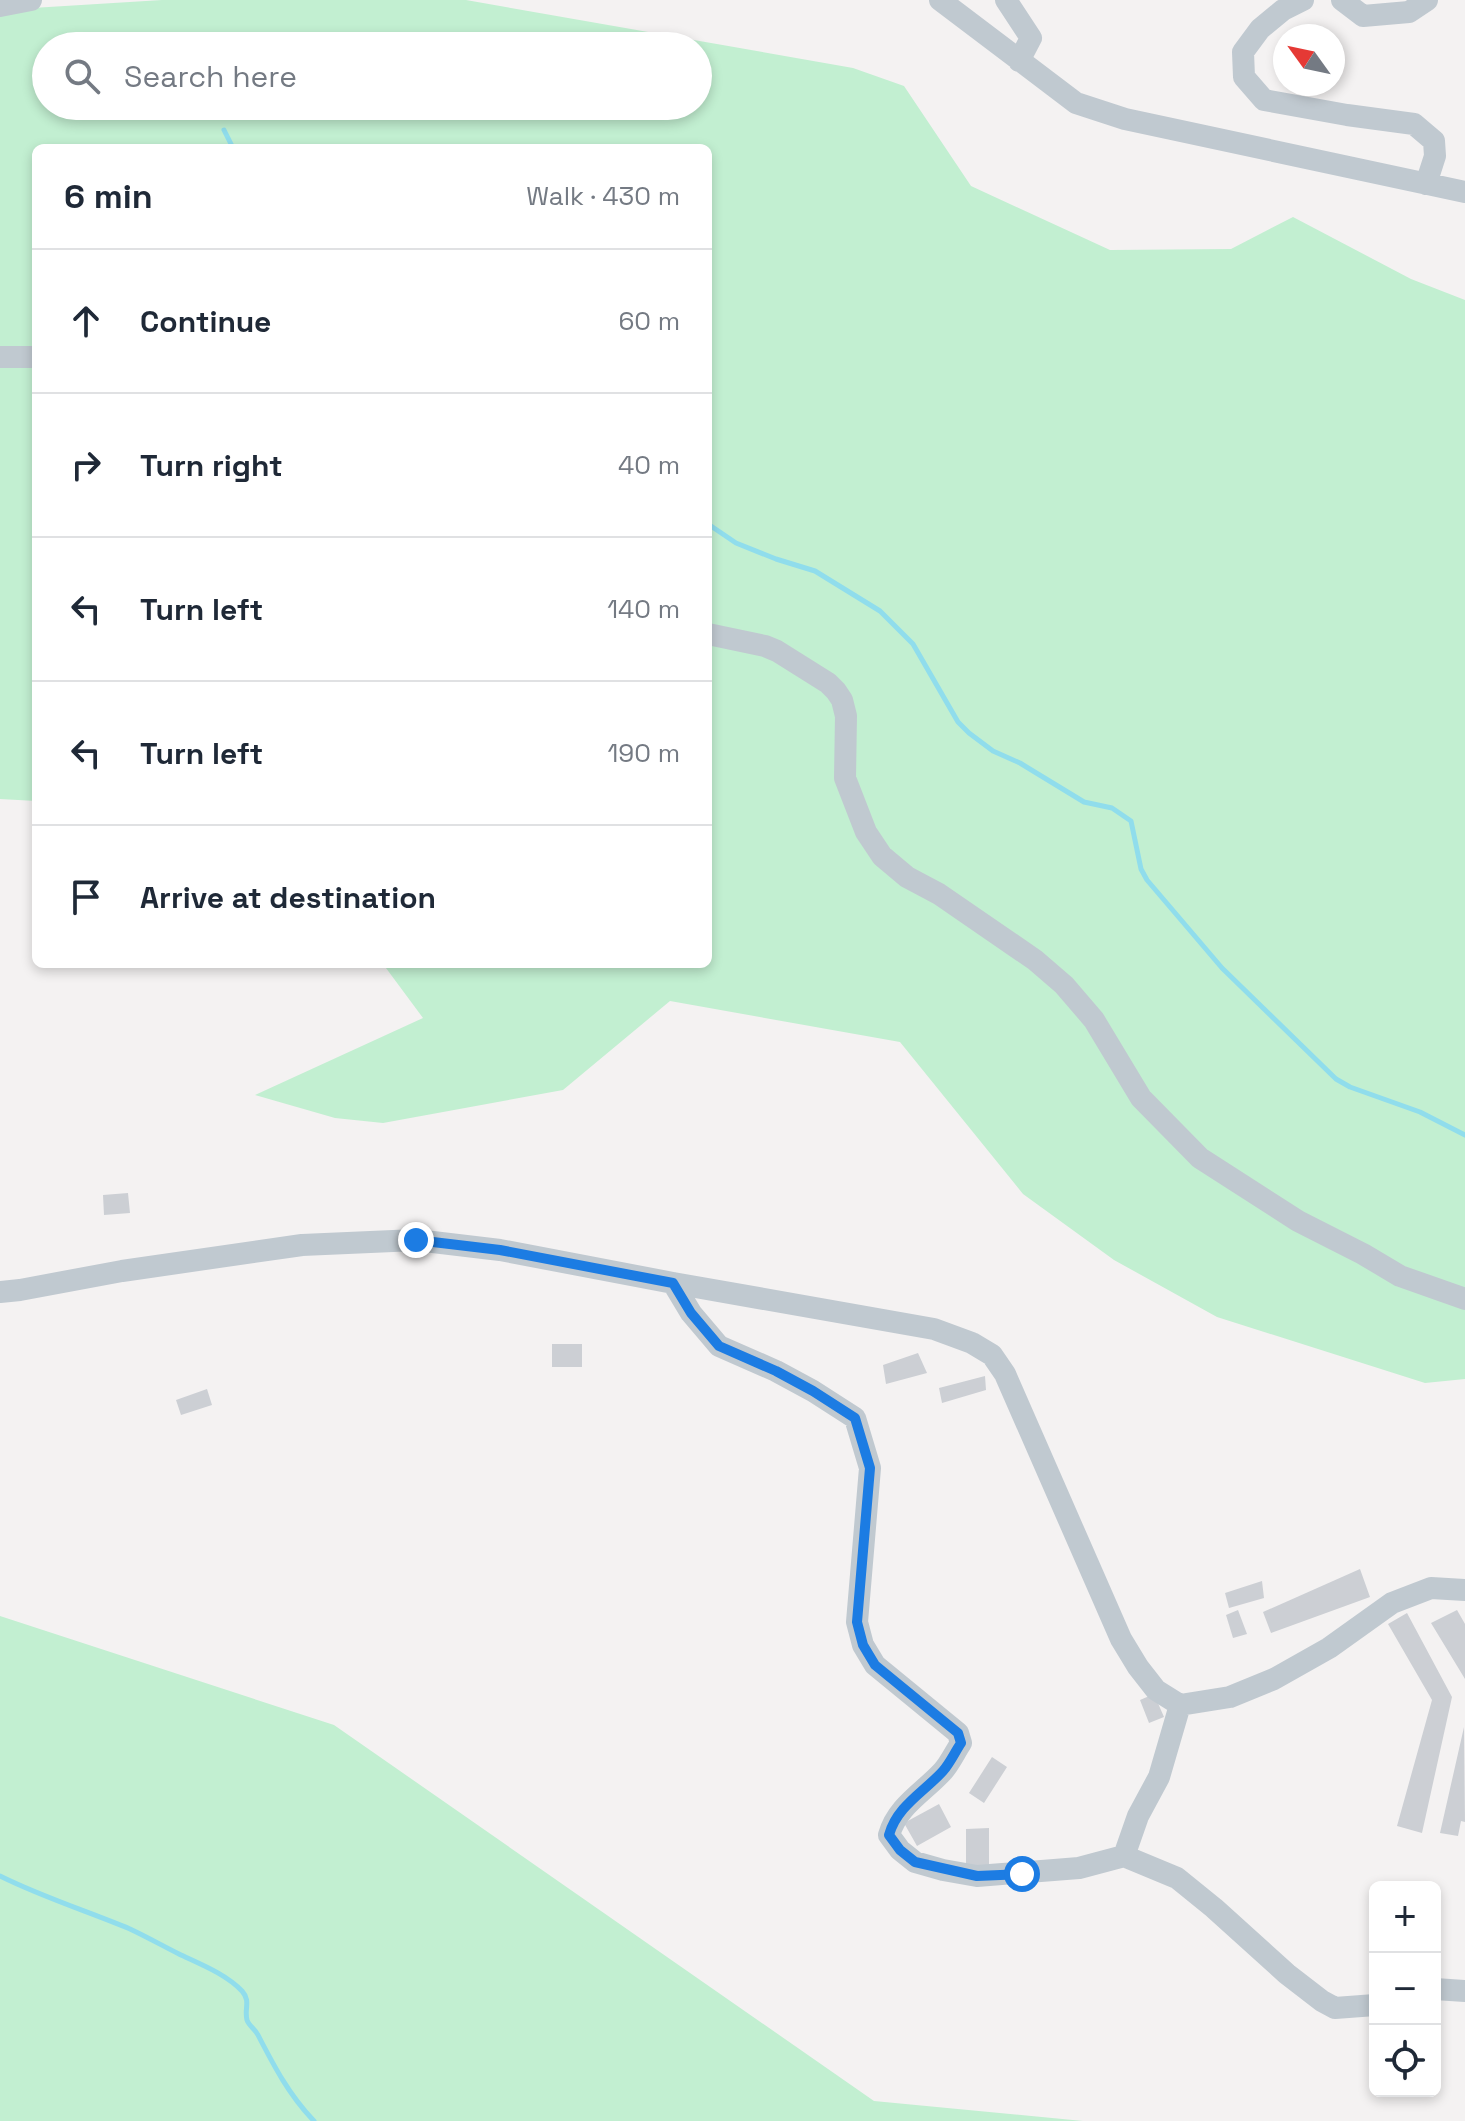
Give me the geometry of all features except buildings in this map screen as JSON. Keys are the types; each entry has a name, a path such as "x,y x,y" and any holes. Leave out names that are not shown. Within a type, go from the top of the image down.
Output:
{"street":[{"path":"0,6 31,0"},
{"path":"940,0 1076,103 1125,119 1465,192"},
{"path":"1006,0 1031,38 1019,61"},
{"path":"1303,0 1283,10 1260,29 1243,52 1244,77 1264,100 1414,124 1434,141 1435,156 1426,184"},
{"path":"1342,0 1363,16 1409,12 1427,0"},
{"path":"0,357 32,357"},
{"path":"712,635 777,651 836,691 846,716 845,778 866,832 882,856 907,877 939,894 1035,960 1064,985 1094,1020 1141,1098 1200,1158 1298,1221 1400,1276 1465,1299"},
{"path":"0,1292 302,1245 416,1240 500,1250 934,1329 972,1343 992,1355 1005,1374 1121,1639 1156,1690 1180,1705 1230,1697 1274,1679 1329,1648 1392,1603 1431,1588 1465,1590"},
{"path":"673,1283 691,1313 719,1346 776,1371 855,1418 870,1468 857,1622 863,1645 875,1665 958,1733 961,1743 945,1769 905,1806 892,1826 889,1835 900,1850 915,1862 977,1876 1079,1868 1124,1856 1177,1878 1322,2001 1335,2008 1369,2005"},
{"path":"1124,1856 1138,1816 1159,1777 1180,1705"},
{"path":"1441,1989 1465,1991"}],"green space":[{"path":"162,0 466,0 648,32 32,32 32,120 712,120 712,43 853,68 904,86 971,186 1110,250 1231,249 1293,217 1411,279 1465,300 1465,1379 1425,1383 1217,1317 1114,1260 1023,1194 900,1042 670,1001 563,1090 383,1123 335,1118 255,1095 423,1018 386,968 712,968 712,144 32,144 32,801 0,799 0,10"},
{"path":"0,1616 334,1725 874,2101 1083,2121 0,2121"}],"waterway":[{"path":"224,130 231,144"},
{"path":"712,527 736,543 815,571 880,611 913,644 958,722 969,733 993,751 1020,763 1084,802 1112,808 1131,821 1141,869 1147,880 1222,968 1336,1079 1420,1112 1465,1135"},
{"path":"0,1876 130,1929 236,1985 246,1998 248,2022 290,2091 314,2121"}],"route":[{"path":"416,1240 500,1250 673,1283 691,1313 719,1346 776,1371 855,1418 870,1468 857,1622 863,1645 875,1665 958,1733 961,1743 945,1769 905,1806 889,1835 900,1850 915,1862 977,1876 1022,1874"}]}
